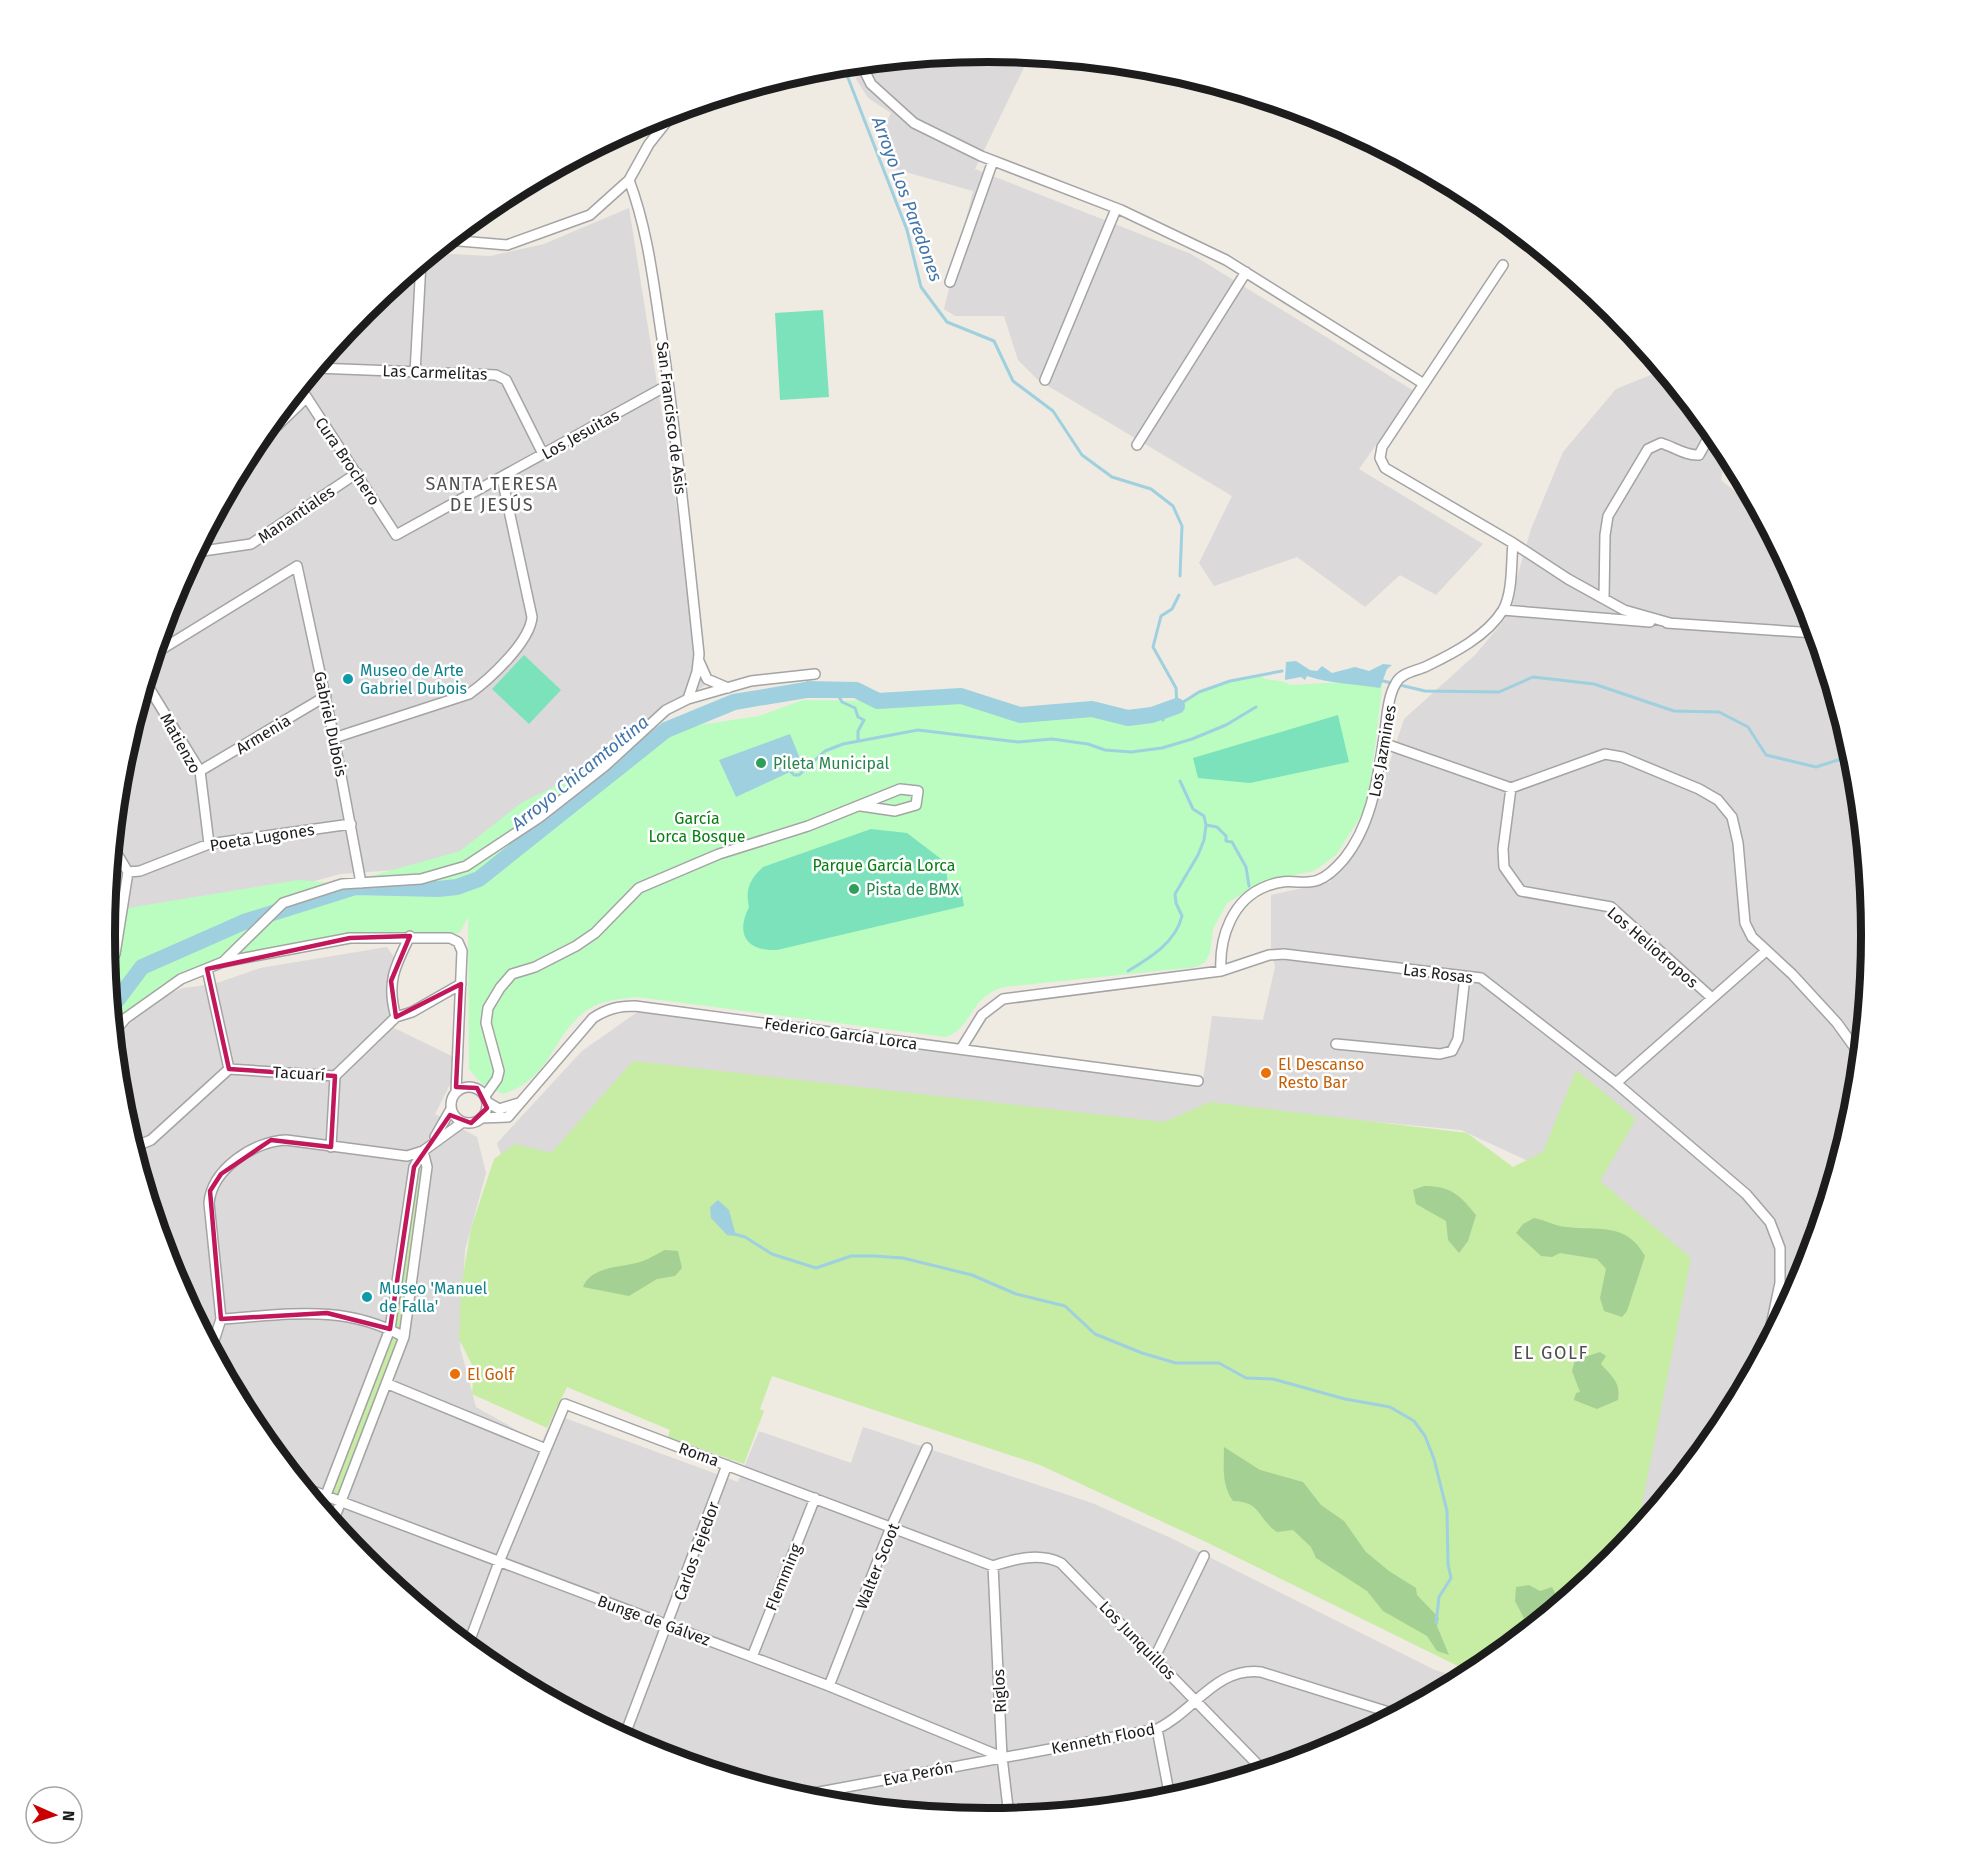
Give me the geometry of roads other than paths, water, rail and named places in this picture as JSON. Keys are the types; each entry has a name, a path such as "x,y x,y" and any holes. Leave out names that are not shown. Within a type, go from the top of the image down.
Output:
{"street":[{"path":"865,71 871,84 914,123 993,161 1116,209 1226,260 1424,384"},
{"path":"459,241 507,245 521,242 590,215 628,180 649,144 665,124"},
{"path":"950,282 993,161"},
{"name":"San Francisco de Asis","path":"628,180 638,203 649,252 668,385 699,659 710,681 728,688"},
{"path":"1045,380 1116,209"},
{"path":"1503,265 1383,447 1380,458 1385,468 1604,599 1624,610 1670,624"},
{"path":"415,373 421,271"},
{"path":"1137,445 1246,272"},
{"name":"Las Carmelitas","path":"324,368 496,375 506,380 543,454"},
{"name":"Los Jesuitas","path":"396,535 668,385"},
{"name":"Cura Brochero","path":"303,393 396,535"},
{"path":"282,421 306,398"},
{"path":"1604,599 1605,535 1608,516 1648,449 1660,443 1675,447 1690,456 1699,455 1707,440"},
{"name":"Manantiales","path":"204,551 251,544 357,473"},
{"path":"334,738 469,694 526,636 531,625 502,478"},
{"path":"1513,543 1508,592 1503,610 1807,633"},
{"name":"Gabriel Dubois","path":"163,648 297,566 326,696 360,883"},
{"name":"Los Jazmines","path":"1221,971 1220,951 1225,930 1240,907 1267,885 1285,882 1312,883 1322,879 1344,858 1373,805 1388,710 1399,679 1457,651 1482,632 1503,610"},
{"name":"San Francisco de Asis","path":"688,699 699,659"},
{"path":"223,962 283,903 342,884 421,879 466,866 540,818 605,766 666,710 688,699 785,675 815,674"},
{"name":"Matienzo","path":"150,690 200,771 209,844"},
{"name":"Armenia","path":"200,771 326,696"},
{"path":"1383,743 1511,788 1605,754 1633,762 1699,789 1718,800 1732,817 1738,843 1745,923 1752,937 1792,974 1830,1015 1854,1047"},
{"name":"Los Heliotropos","path":"1511,788 1503,849 1504,867 1521,891 1611,907 1712,998"},
{"path":"481,1118 486,1099 499,1071 486,1023 488,1008 512,974 535,967 576,946 595,933 639,888 719,854 861,807 900,789 918,791 916,805 895,812 861,807"},
{"name":"Poeta Lugones","path":"128,872 140,871 209,844 351,824"},
{"path":"116,950 128,872 119,857"},
{"path":"396,1017 390,998 391,981 410,936"},
{"path":"120,1025 126,1018 182,979 223,962 350,938 410,936 450,938 458,942 462,951 456,1092 451,1101 451,1109 440,1130 423,1151 414,1167 390,1329 324,1500"},
{"path":"1616,1083 1766,951"},
{"name":"Las Rosas","path":"961,1049 982,1015 1003,999 1221,971 1269,955 1284,954 1481,978 1616,1083 1746,1194 1770,1222 1780,1248 1780,1283 1773,1317"},
{"path":"141,1144 151,1140 229,1069 207,969"},
{"path":"1336,1044 1440,1054 1452,1051 1458,1039 1465,976"},
{"name":"Tacuarí","path":"229,1069 336,1076 396,1017 412,1012 461,984"},
{"name":"Federico García Lorca","path":"423,1151 463,1122 471,1123 481,1118 508,1117 592,1018 607,1009 622,1006 1198,1081"},
{"path":"331,1147 336,1076"},
{"path":"456,1092 471,1087 499,1109 524,1100"},
{"path":"451,1109 455,1116 463,1122"},
{"path":"215,1339 221,1319 209,1203 210,1191 221,1174 252,1149 272,1140 407,1156 423,1151"},
{"path":"336,1514 388,1384 404,1337 427,1167 423,1151"},
{"path":"221,1319 306,1312 327,1313 390,1329 404,1337"},
{"path":"388,1384 546,1449"},
{"name":"Roma","path":"471,1637 499,1562 565,1404 993,1566"},
{"name":"Walter Scoot","path":"829,1686 891,1527 927,1448"},
{"name":"Carlos Tejedor","path":"627,1729 727,1465"},
{"name":"Bunge de Gálvez","path":"319,1494 829,1686 1002,1757"},
{"name":"Flemming","path":"752,1657 815,1498"},
{"name":"Los Junquillos","path":"993,1566 1014,1559 1043,1557 1061,1563 1258,1764"},
{"path":"1155,1657 1204,1557"},
{"name":"Riglos","path":"993,1566 1002,1757 1008,1807"},
{"name":"Kenneth Flood","path":"1002,1757 1157,1729 1228,1676 1246,1670 1261,1672 1385,1711"},
{"path":"1157,1729 1168,1789"},
{"name":"Eva Perón","path":"821,1792 1002,1757"}],"water":[{"path":"1296,661 1310,670 1317,671 1322,666 1332,673 1355,667 1369,671 1383,664 1392,665 1387,669 1380,688 1307,676 1305,680 1301,677 1285,680 1286,662"},
{"path":"806,681 857,682 855,696 806,696"},
{"name":"Pileta Municipal","path":"790,734 803,766 736,797 719,760"},
{"path":"718,1200 729,1210 736,1236 727,1235 711,1218 710,1207"}],"waterway":[{"name":"Arroyo Los Paredones","path":"846,73 907,230 921,287 947,322 994,341 1013,381 1053,411 1082,455 1112,477 1151,489 1173,506 1182,526 1180,576"},
{"name":"Arroyo Los Paredones","path":"1177,706 1176,688 1153,647 1161,616 1172,609 1179,595"},
{"path":"1177,706 1199,692 1230,681 1282,671"},
{"path":"1379,680 1425,691 1499,692 1533,677 1594,684 1674,711 1719,712 1748,727 1766,755 1816,767 1843,760"},
{"name":"Arroyo Chicamtoltina","path":"118,999 142,967 244,922 355,887 438,889 457,887 479,879 666,730 734,702 806,690 856,690 878,701 961,696 1020,715 1092,709 1128,718 1152,715 1177,706"},
{"path":"837,693 842,702 855,708 858,717 864,720 858,731 858,741"},
{"path":"790,771 794,775 799,775 825,751 843,744 918,730 1018,742 1052,739 1088,744 1105,750 1131,752 1162,748 1226,725 1256,707"},
{"name":"Arroyo Chicamtoltina","path":"1152,715 1161,716 1163,720"},
{"path":"1180,781 1193,809 1204,816 1206,825 1217,827 1226,836 1226,841 1232,842 1246,867 1249,886"},
{"path":"1128,971 1161,948 1179,925 1182,916 1175,894 1198,855 1204,840 1206,825"},
{"path":"734,1234 745,1237 772,1254 816,1268 851,1256 874,1256 903,1258 972,1275 1016,1294 1065,1306 1095,1334 1142,1353 1176,1363 1219,1363 1246,1378 1273,1379 1345,1399 1390,1407 1414,1421 1425,1436 1434,1459 1447,1511 1448,1564 1451,1578 1439,1597 1436,1623"}],"place":[{"name":"Museo de Arte Gabriel Dubois","path":"348,679"},
{"name":"Pileta Municipal","path":"761,763"},
{"name":"Pista de BMX","path":"854,889"},
{"name":"El Descanso Resto Bar","path":"1266,1073"},
{"name":"Museo 'Manuel de Falla'","path":"367,1297"},
{"name":"El Golf","path":"455,1374"}],"district":[{"name":"SANTA TERESA DE JESÚS","path":"492,494"},
{"name":"EL GOLF","path":"1551,1353"}],"park label":[{"name":"García Lorca Bosque","path":"697,827"},
{"name":"Parque García Lorca","path":"884,865"}]}
